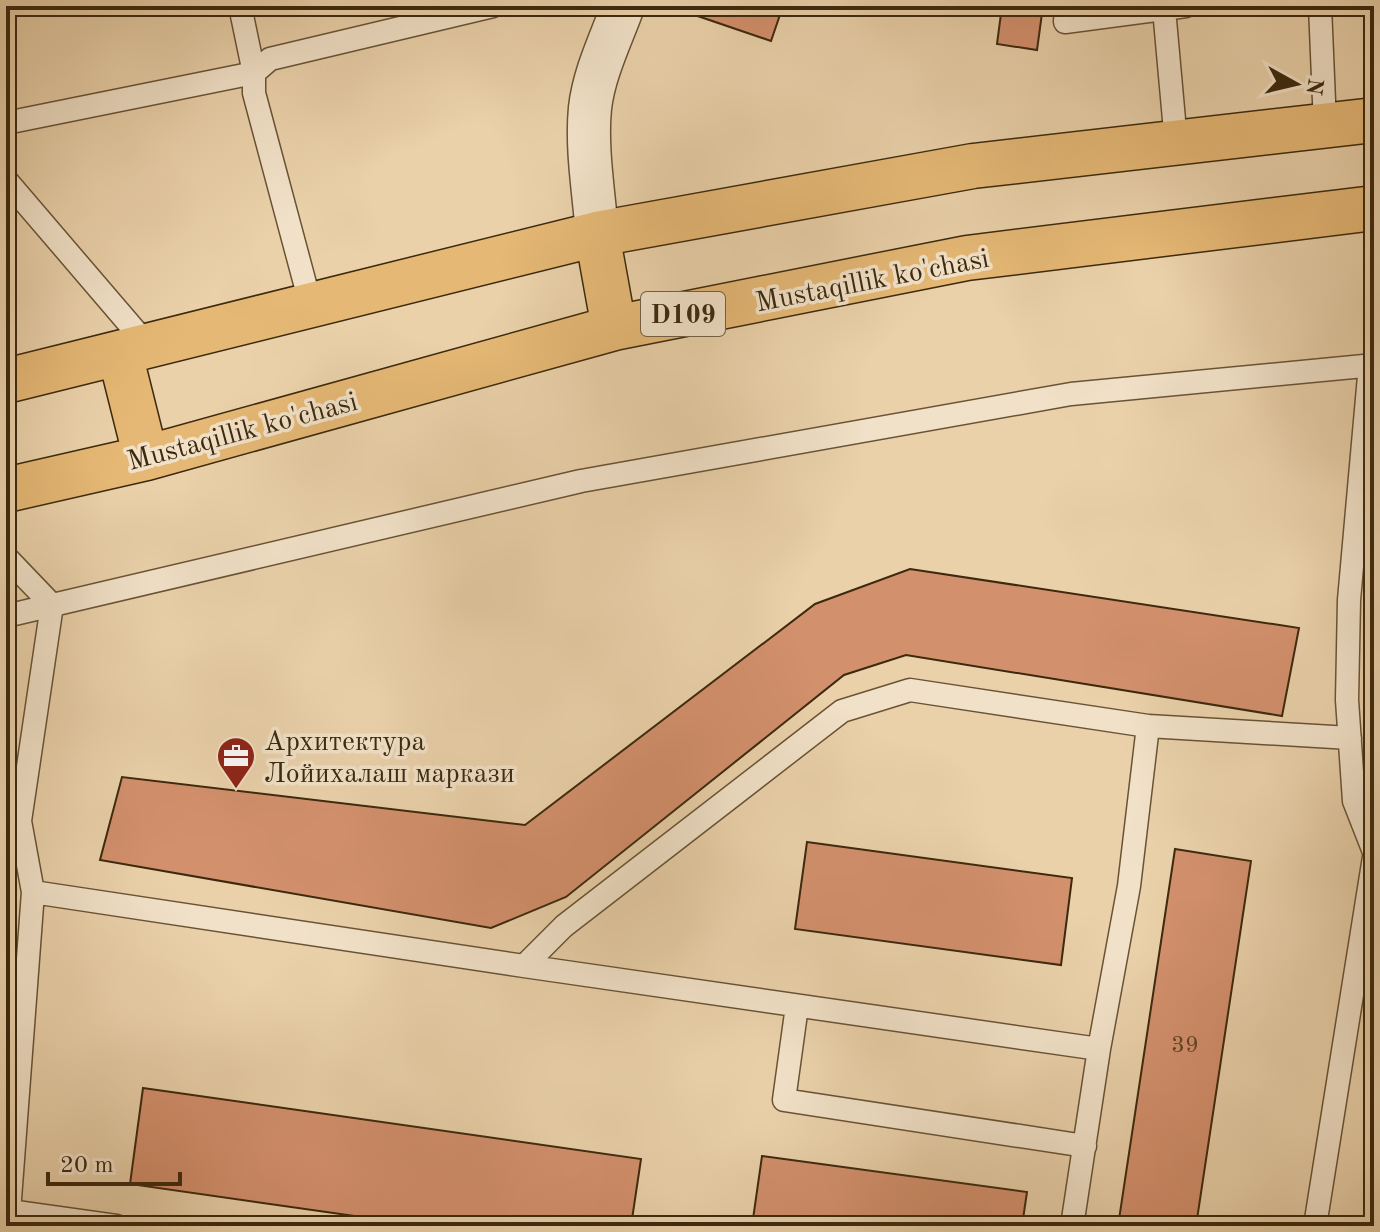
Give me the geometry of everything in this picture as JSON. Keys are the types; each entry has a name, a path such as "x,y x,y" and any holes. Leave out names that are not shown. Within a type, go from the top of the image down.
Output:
{"main road":[{"path":"6,381 597,234 973,166 1374,120"},
{"name":"Mustaqillik ko'chasi","path":"6,490 146,458 614,328 967,258 1374,208"},
{"path":"597,234 614,328"},
{"path":"134,350 146,458"}],"street":[{"path":"597,234 590,108 597,75 623,6"}],"lane":[{"path":"240,6 254,73 254,93 311,306"},
{"path":"6,123 254,73 270,59 493,6"},
{"path":"1066,6 1065,22 1175,7 1176,142"},
{"path":"1320,6 1325,125"},
{"path":"6,180 134,350"},
{"path":"6,616 581,481 1071,394 1372,365 1349,600 1347,700 1354,801 1374,854 1315,1226"},
{"path":"6,557 52,605"},
{"path":"52,605 13,823 33,892 14,1054 8,1218 116,1226"},
{"path":"524,966 564,926 842,711 910,690 1148,726 1350,738"},
{"path":"1072,1226 1099,1049 1129,886 1148,726"},
{"path":"33,892 1099,1049"},
{"path":"797,1006 784,1100 1085,1146"}],"building":[{"path":"688,6 783,6 771,41 686,12"},
{"path":"1002,6 1043,6 1037,50 997,44"},
{"path":"910,569 1299,628 1282,716 906,655 844,675 566,897 491,928 100,860 122,777 525,825 815,604"},
{"path":"807,842 1072,878 1061,965 795,929"},
{"path":"1175,849 1251,861 1196,1226 1118,1226"},
{"path":"143,1088 641,1159 631,1226 425,1226 130,1184"},
{"path":"762,1156 1027,1192 1022,1226 752,1226"}],"place":[{"name":"Архитектура Лойихалаш маркази","path":"236,790"}]}
